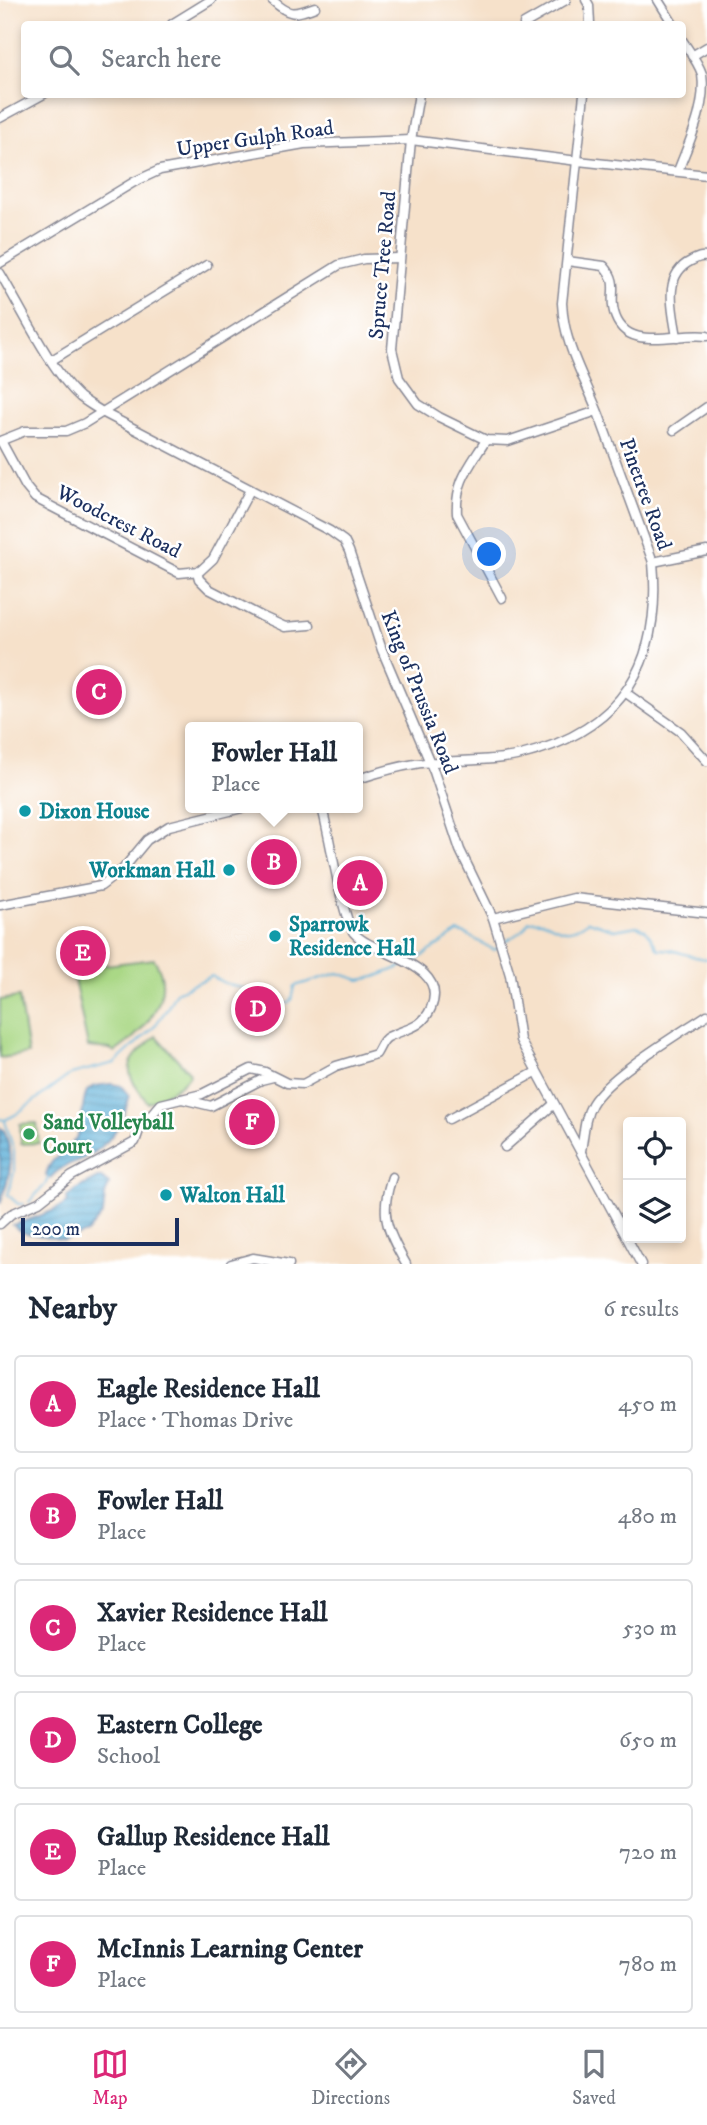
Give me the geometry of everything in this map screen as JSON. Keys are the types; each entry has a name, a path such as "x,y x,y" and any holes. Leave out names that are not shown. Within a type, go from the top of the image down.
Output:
{"street":[{"path":"177,21 211,0"},
{"path":"272,0 284,11 293,14 315,7"},
{"path":"529,21 566,0"},
{"path":"586,0 590,21"},
{"path":"658,0 671,21"},
{"path":"678,171 701,112 705,90 701,72 686,46"},
{"path":"692,56 707,47"},
{"path":"0,118 37,98"},
{"name":"Spruce Tree Road","path":"418,98 411,140 392,349 399,378 418,404 486,440"},
{"name":"Pinetree Road","path":"363,778 414,764 520,755 564,740 595,723 626,693 643,662 653,628 656,588 653,562 563,326 562,303 584,98"},
{"name":"Upper Gulph Road","path":"0,263 134,182 160,170 304,144 411,140 578,162 707,175"},
{"path":"677,337 671,292 674,278 684,264 702,256 707,257"},
{"path":"1,441 25,431 66,431 102,412 340,265 364,259 399,258"},
{"path":"567,261 604,266 612,275 614,312 623,329 637,337 707,336"},
{"path":"52,360 207,265"},
{"name":"King of Prussia Road","path":"0,273 52,360 80,397 102,412 330,531 344,541 355,565 382,650 430,763 460,850 493,918 512,983 520,1040 641,1264"},
{"path":"674,430 707,407"},
{"path":"502,598 457,514 456,500 460,480 486,440 508,441 597,411"},
{"name":"Woodcrest Road","path":"1,441 35,498 179,573 197,572 213,559 250,490"},
{"path":"653,562 707,551"},
{"path":"197,572 209,589 261,617 285,627 310,625"},
{"path":"626,693 681,732 707,761"},
{"path":"0,905 101,886 123,869 147,840 169,827 223,813"},
{"path":"0,1224 11,1214 39,1202 72,1176 135,1142 140,1128 161,1104 202,1094 251,1069 265,1072 287,1083 303,1084 335,1066 376,1054 386,1038 411,1030 425,1020 433,1005 432,988 427,976 417,967 366,943 349,926 324,813"},
{"path":"493,918 574,898 707,913"},
{"path":"581,1151 586,1120 591,1105 600,1094 615,1079 707,1015"},
{"path":"449,1119 536,1072"},
{"path":"179,1098 211,1106 261,1080 273,1077"},
{"path":"505,1147 554,1104"},
{"path":"392,1177 385,1221 391,1239 406,1264"},
{"path":"231,1264 253,1258 289,1264"}],"green space":[{"path":"154,959 162,986 160,999 146,1023 115,1052 88,1047 72,969"},
{"path":"19,997 28,1054 0,1058 0,1000"},
{"path":"156,1036 190,1073 178,1087 148,1103 133,1082 130,1067 137,1053"},
{"name":"Sand Volleyball Court","path":"37,1123 39,1143 21,1144 20,1124"}],"water":[{"path":"95,1086 121,1086 129,1096 114,1133 93,1153 62,1168 50,1178 46,1176 51,1164 77,1136 87,1091"},
{"path":"0,1128 4,1130 10,1159 9,1176 0,1204"},
{"path":"100,1177 109,1184 103,1214 87,1233 64,1240 21,1232 13,1225 64,1205 68,1202 67,1197"}],"waterway":[{"path":"503,943 522,931 529,921 545,922 563,930 570,930 588,921 615,930 637,926 646,930 658,949 707,959"},
{"path":"414,962 458,932 494,950 499,947"},
{"path":"0,1119 5,1120 15,1115 71,1074 115,1063 154,1027 176,992 212,976 224,983 265,994 286,1004 292,1000 295,986 338,973 360,980 406,965"},
{"path":"5,1121 14,1151 14,1172 8,1195 18,1204 24,1204"},
{"path":"29,1202 45,1185 49,1176"}],"place":[{"name":"Xavier Residence Hall","path":"99,692"},
{"name":"Dixon House","path":"25,811"},
{"name":"Fowler Hall","path":"274,862"},
{"name":"Workman Hall","path":"229,870"},
{"name":"Eagle Residence Hall","path":"360,883"},
{"name":"Sparrowk Residence Hall","path":"275,936"},
{"name":"Gallup Residence Hall","path":"83,953"},
{"name":"Eastern College","path":"258,1009"},
{"name":"McInnis Learning Center","path":"252,1122"},
{"name":"Sand Volleyball Court","path":"29,1134"},
{"name":"Walton Hall","path":"166,1195"}]}
